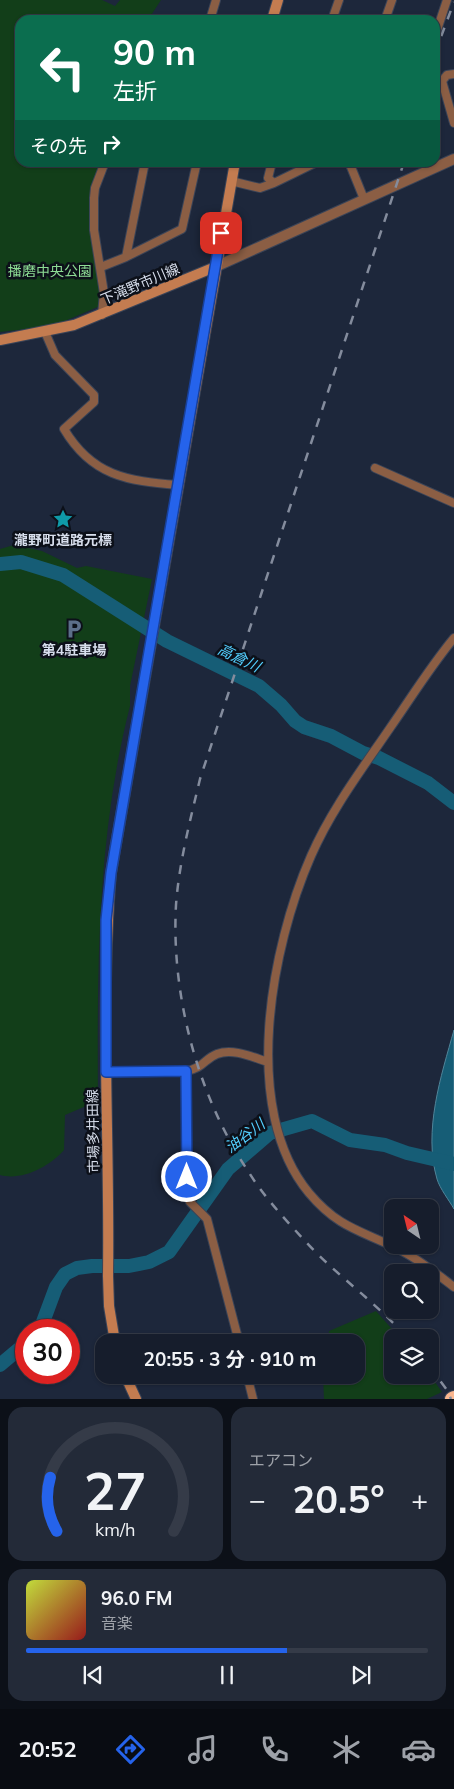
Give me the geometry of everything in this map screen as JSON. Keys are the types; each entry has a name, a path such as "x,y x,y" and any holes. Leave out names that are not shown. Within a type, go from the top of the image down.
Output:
{"main road":[{"path":"274,15 278,0"},
{"path":"215,267 234,167"},
{"name":"下滝野市川線","path":"0,340 45,332 102,315 215,267"},
{"name":"市場多井田線","path":"114,1334 109,1306 108,1276 106,920 122,800 152,643 215,267"},
{"path":"129,1384 136,1399"}],"street":[{"path":"212,15 216,0"},
{"path":"334,15 339,0"},
{"path":"387,15 392,0"},
{"path":"440,21 447,0"},
{"path":"454,74 447,76 442,81 452,106 454,123"},
{"path":"440,165 454,159"},
{"path":"102,167 95,188 94,198 94,230 104,293 102,315"},
{"path":"126,257 144,167"},
{"path":"101,268 182,229 196,167"},
{"path":"271,167 268,178 274,183"},
{"path":"231,181 260,188 307,167"},
{"path":"351,167 364,199"},
{"path":"215,267 436,167"},
{"path":"45,332 55,355 94,395 94,402 64,429 84,457 105,470 124,477 154,483 178,485"},
{"path":"375,468 454,502"},
{"path":"454,638 429,668 353,781 311,855 294,898 282,951 271,1012 268,1062 269,1096 280,1139 294,1173 310,1193 336,1219 351,1229 402,1251 430,1268 454,1287"},
{"path":"106,1072 186,1071 199,1068 218,1054 234,1052 268,1062"},
{"path":"186,1071 187,1195 190,1202 204,1214 237,1334"},
{"path":"249,1384 253,1399"}],"green space":[{"name":"播磨中央公園","path":"0,0 102,0 115,6 120,0 161,0 151,15 15,15 15,167 103,167 94,198 104,293 100,306 53,326 0,332"},
{"path":"14,545 42,551 77,568 86,566 152,579 130,686 130,706 119,755 105,853 99,952 98,1101 65,1115 64,1150 51,1162 26,1174 8,1176 0,1175 0,549"},
{"path":"376,1311 392,1329 384,1329 384,1384 436,1384 442,1392 427,1399 324,1399 323,1384 365,1384 365,1334 329,1334 329,1331"}],"water":[{"path":"454,1030 454,1209 442,1191 437,1179 433,1161 432,1142 435,1104"}],"waterway":[{"name":"高倉川","path":"0,564 21,562 63,575 167,641 259,686 281,705 295,721 304,727 331,736 363,753 379,758 428,783 454,803"},
{"name":"油谷川","path":"44,1319 56,1287 65,1274 77,1268 129,1266 149,1262 169,1252 228,1169 270,1133 312,1121 350,1140 385,1145 407,1153 454,1164"},
{"name":"油谷川","path":"0,1365 15,1352"}],"railway":[{"path":"440,40 454,2"},
{"path":"399,1329 317,1254 275,1208 230,1142 202,1078 191,1044 183,1009 178,974 176,905 185,842 200,779 402,167"},
{"path":"439,1379 451,1399"}],"place":[{"name":"瀧野町道路元標","path":"63,519"},
{"name":"第4駐車場","path":"74,629"}],"route":[{"path":"187,1177 186,1071 106,1072 106,920 122,800 154,628 221,233"}]}
